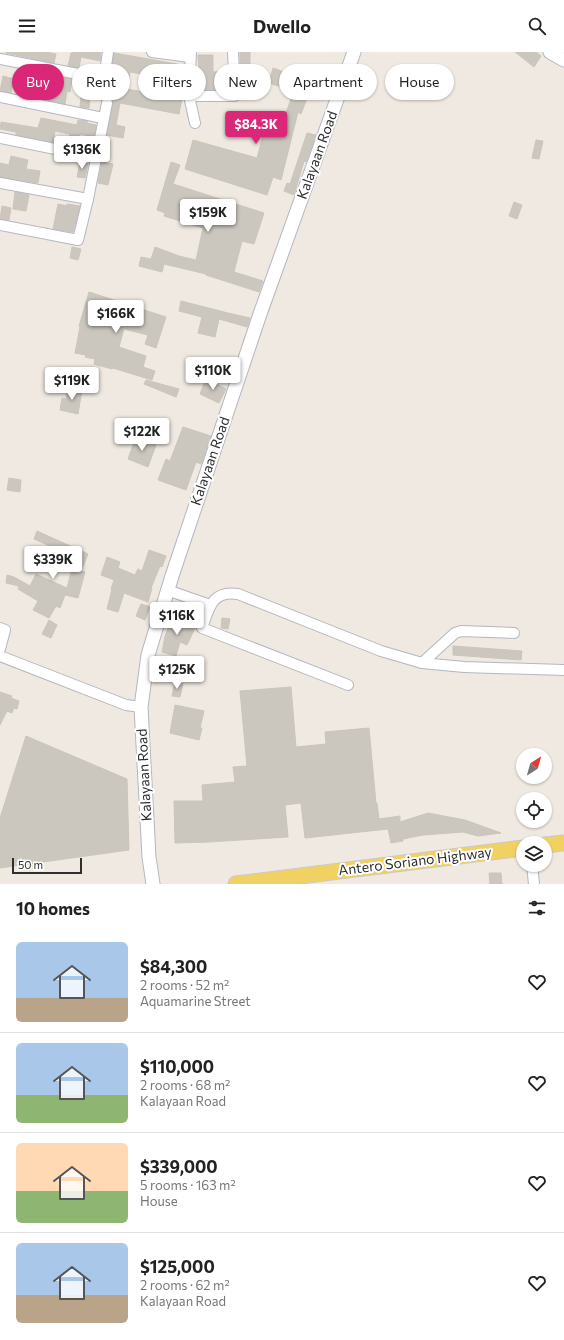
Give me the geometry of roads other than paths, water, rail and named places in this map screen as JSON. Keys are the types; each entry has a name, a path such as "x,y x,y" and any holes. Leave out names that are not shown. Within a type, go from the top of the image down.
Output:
{"main road":[{"path":"552,844 564,843"},
{"name":"Antero Soriano Highway","path":"236,884 516,849"}],"street":[{"path":"0,59 104,78 108,52"},
{"path":"152,52 190,55"},
{"path":"206,96 234,96 233,52"},
{"name":"Kalayaan Road","path":"152,884 149,857 141,707 148,655 167,590 260,314 354,52"},
{"path":"550,52 564,60"},
{"path":"0,97 103,118"},
{"path":"190,100 195,123"},
{"path":"0,225 78,240 88,199 95,157 107,103"},
{"path":"0,138 95,157"},
{"path":"0,183 88,199"},
{"path":"167,590 210,605"},
{"path":"348,685 202,628 210,605 218,597 224,594 238,594 381,651 422,663 464,668 564,670"},
{"path":"0,628 5,630 0,649"},
{"path":"422,663 455,633 461,631 514,632"},
{"path":"0,656 126,705 141,707"},
{"path":"533,872 534,884"}]}
